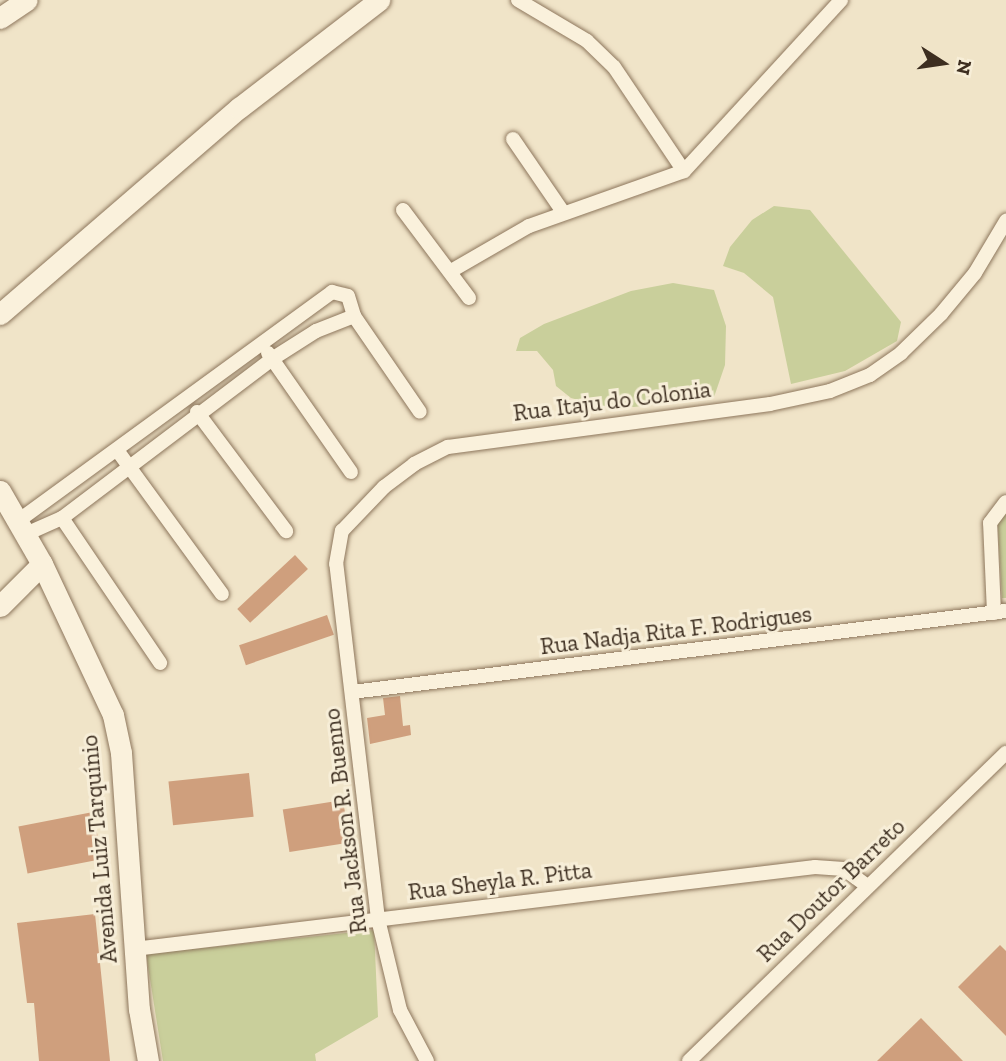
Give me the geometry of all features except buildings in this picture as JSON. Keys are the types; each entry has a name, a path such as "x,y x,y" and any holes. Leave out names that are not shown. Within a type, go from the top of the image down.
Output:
{"street":[{"path":"0,18 27,0"},
{"path":"0,314 239,108 379,0"},
{"path":"518,0 549,15"},
{"path":"536,0 549,15 614,67 684,171"},
{"path":"451,271 563,212 684,171 841,0"},
{"path":"513,139 563,212"},
{"path":"403,210 469,298"},
{"name":"Rua Itaju do Colonia","path":"352,692 337,546 352,519 414,464 448,447 474,442 770,404 860,379 901,353 941,314 975,274 1006,221"},
{"path":"22,527 62,518 82,503 197,412 268,352 332,292 348,296 354,317 420,412"},
{"path":"22,527 72,482 152,425 268,352 354,317"},
{"path":"268,352 351,472"},
{"path":"197,412 286,531"},
{"path":"152,425 163,437"},
{"path":"117,450 222,594"},
{"path":"72,482 82,503"},
{"name":"Avenida Luiz Tarquínio","path":"0,491 42,564 113,715 121,753 134,949 148,1061"},
{"path":"1000,612 989,523 1006,502"},
{"path":"62,518 160,663"},
{"path":"0,606 42,564"},
{"name":"Rua Nadja Rita F. Rodrigues","path":"352,692 1000,612"},
{"name":"Rua Jackson R. Buenno","path":"352,692 378,919 400,1010 427,1061"},
{"name":"Rua Doutor Barreto","path":"689,1061 1006,753"},
{"name":"Rua Sheyla R. Pitta","path":"134,949 815,867 844,869 867,886"}],"green space":[{"path":"774,206 810,210 901,322 897,341 845,371 791,384 773,297 744,273 723,266 730,247 752,220"},
{"path":"673,283 714,290 726,326 725,365 714,397 634,407 600,406 571,398 556,386 553,370 537,351 516,351 520,338 544,324 631,291"},
{"path":"1006,510 1006,598 1002,598 997,511"},
{"path":"374,930 378,1017 315,1054 316,1061 163,1061 146,954"}]}
